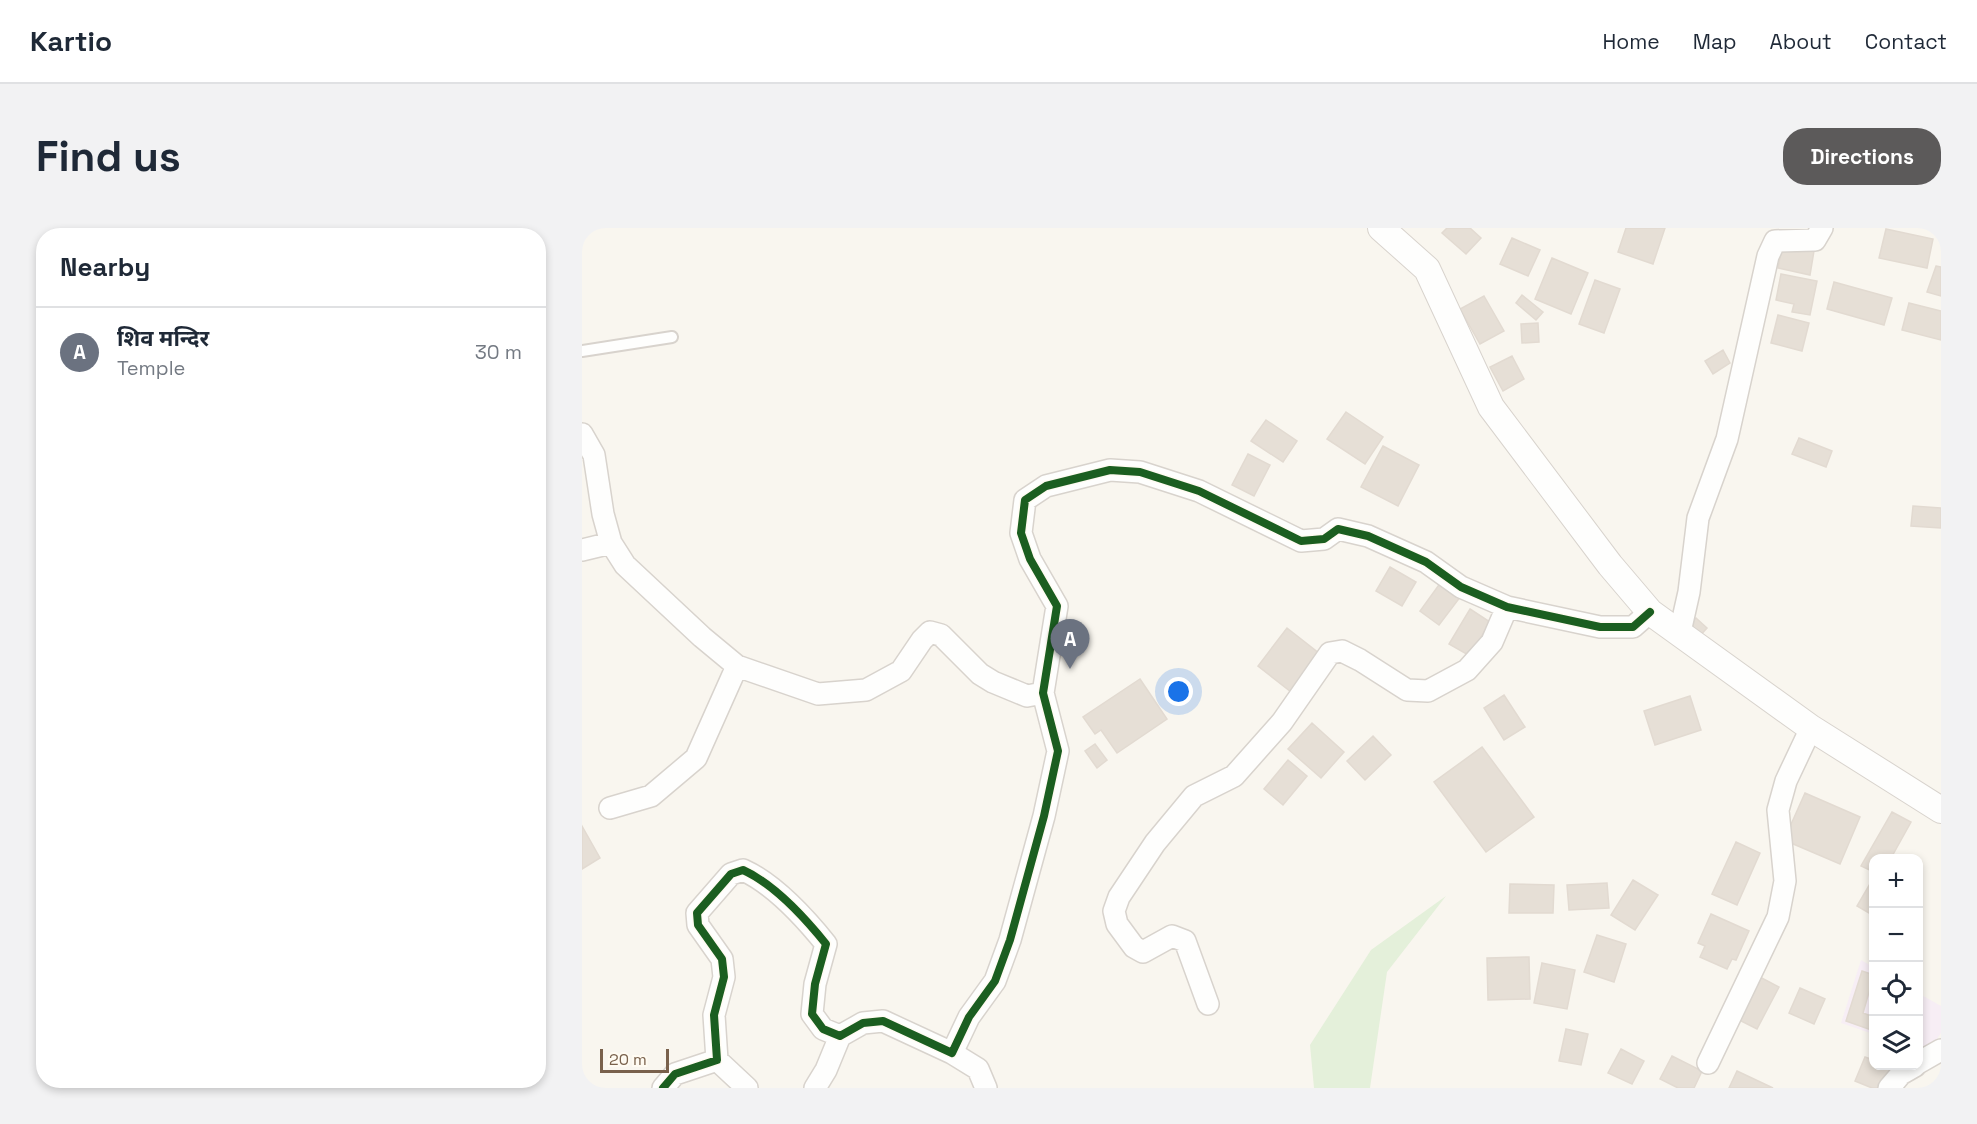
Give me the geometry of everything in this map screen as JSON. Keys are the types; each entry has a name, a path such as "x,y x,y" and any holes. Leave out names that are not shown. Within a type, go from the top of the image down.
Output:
{"street":[{"path":"1381,228 1427,269 1491,407 1542,478 1615,572 1650,612 1810,728 1941,810"},
{"path":"1680,632 1689,592 1698,518 1727,439 1768,256 1775,241 1815,240 1822,228"},
{"path":"582,434 588,449 611,543 625,565 702,637 737,666 818,694 866,690 901,671 930,632 941,635 980,674 993,682 1027,696 1043,693"},
{"path":"952,1053 969,1017 995,981 1010,940 1044,816 1058,751 1043,693 1057,606 1030,559 1021,532 1025,500 1046,486 1110,470 1140,472 1199,491 1302,541 1324,539 1338,530 1368,536 1426,562 1461,587 1507,607 1600,627 1633,627 1650,612"},
{"path":"582,550 611,543"},
{"path":"1208,1004 1185,940 1172,936 1143,952 1134,947 1117,924 1114,911 1119,897 1155,843 1194,796 1234,776 1282,722 1330,654 1342,651 1407,690 1428,691 1467,670 1492,642 1507,607"},
{"path":"610,808 651,796 696,758 737,666"},
{"path":"1708,1063 1779,917 1785,881 1778,810 1786,781 1810,728"},
{"path":"747,1088 717,1060 714,1015 724,976 722,959 698,925 697,913 731,874 743,870 756,876 807,921 826,944 815,984 812,1014 823,1029 840,1036"},
{"path":"815,1088 826,1070 840,1036 863,1023 883,1021 952,1053 978,1069 986,1088"},
{"path":"1923,1060 1941,1050"},
{"path":"663,1088 675,1074 717,1060"},
{"path":"1889,1088 1907,1070"}],"lane":[{"path":"582,351 672,337"}],"shaded area":[{"path":"1861,960 1869,965 1869,1033 1841,1023"},
{"path":"1923,996 1941,1006 1941,1033 1927,1053 1923,1052"}],"green space":[{"path":"1446,896 1387,972 1370,1088 1314,1088 1310,1045 1371,950"}],"building":[{"path":"1447,228 1470,228 1481,238 1466,254 1442,233"},
{"path":"1626,228 1665,228 1653,264 1618,252"},
{"path":"1886,229 1933,239 1927,268 1879,258"},
{"path":"1512,238 1540,250 1528,276 1500,264"},
{"path":"1798,245 1815,245 1810,275 1778,268 1781,252"},
{"path":"1552,258 1588,273 1571,314 1535,299"},
{"path":"1936,266 1941,267 1941,296 1927,292"},
{"path":"1781,274 1817,281 1810,315 1792,312 1794,304 1776,300"},
{"path":"1595,280 1620,289 1604,333 1579,324"},
{"path":"1834,282 1892,298 1884,325 1827,309"},
{"path":"1522,295 1543,312 1536,320 1516,303"},
{"path":"1484,296 1504,331 1480,344 1460,309"},
{"path":"1909,303 1941,311 1941,340 1902,330"},
{"path":"1778,315 1809,323 1802,351 1771,343"},
{"path":"1538,323 1539,342 1522,343 1521,324"},
{"path":"1723,350 1730,363 1713,374 1705,361"},
{"path":"1512,356 1524,379 1503,391 1490,367"},
{"path":"1346,412 1383,437 1365,464 1327,439"},
{"path":"1266,420 1297,441 1283,462 1251,441"},
{"path":"1799,438 1832,451 1826,467 1792,454"},
{"path":"1383,446 1419,465 1398,506 1361,487"},
{"path":"1248,454 1270,465 1254,496 1232,485"},
{"path":"1913,506 1941,508 1941,528 1911,526"},
{"path":"1390,567 1416,582 1402,606 1376,591"},
{"path":"1441,582 1461,596 1439,625 1420,611"},
{"path":"1470,609 1490,622 1470,656 1449,644"},
{"path":"1696,618 1707,628 1698,638 1686,627"},
{"path":"1287,628 1320,654 1291,692 1258,666"},
{"path":"1140,679 1167,719 1117,753 1101,730 1095,734 1083,717"},
{"path":"1504,695 1525,727 1504,740 1484,708"},
{"path":"1690,696 1701,730 1655,745 1644,711"},
{"path":"1312,723 1344,752 1321,778 1288,749"},
{"path":"1373,736 1391,755 1365,780 1347,761"},
{"path":"1095,744 1107,760 1097,768 1085,751"},
{"path":"1482,747 1534,817 1486,852 1434,782"},
{"path":"1288,760 1307,776 1283,805 1264,789"},
{"path":"1805,793 1860,817 1840,864 1784,840"},
{"path":"1892,812 1911,822 1893,854 1869,854 1869,870 1861,866"},
{"path":"582,826 600,858 582,869"},
{"path":"1736,842 1760,853 1737,905 1712,894"},
{"path":"1633,880 1658,895 1635,930 1611,915"},
{"path":"1607,883 1609,908 1569,910 1567,885"},
{"path":"1510,884 1554,885 1553,913 1509,913"},
{"path":"1869,885 1869,913 1857,906"},
{"path":"1711,914 1749,931 1736,960 1732,959 1727,969 1700,957 1705,946 1698,943"},
{"path":"1597,935 1626,944 1614,982 1584,972"},
{"path":"1529,957 1530,999 1488,1000 1487,958"},
{"path":"1542,963 1575,970 1567,1009 1534,1003"},
{"path":"1862,971 1869,973 1869,992 1863,1013 1869,1015 1869,1029 1846,1021"},
{"path":"1756,975 1779,987 1757,1029 1735,1018"},
{"path":"1800,988 1825,999 1814,1024 1789,1013"},
{"path":"1566,1029 1588,1034 1581,1065 1559,1061"},
{"path":"1621,1049 1644,1061 1632,1084 1608,1073"},
{"path":"1672,1056 1702,1071 1694,1088 1678,1088 1660,1079"},
{"path":"1865,1057 1869,1058 1869,1070 1890,1070 1882,1088 1872,1088 1855,1081"},
{"path":"1737,1071 1773,1088 1729,1088"}],"cycle path":[{"path":"663,1088 675,1074 717,1060 714,1015 724,977 722,959 698,925 697,913 731,874 743,870 777,893 799,913 826,944 815,984 812,1014 823,1029 840,1036 863,1023 883,1021 952,1053 969,1017 995,981 1010,940 1044,816 1058,751 1043,693 1057,606 1030,559 1021,533 1025,500 1046,486 1110,470 1140,472 1199,491 1301,541 1324,539 1338,529 1368,536 1426,562 1461,587 1507,607 1600,627 1633,627 1650,612"}],"place":[{"name":"शिव मन्दिर","path":"1070,669"}]}
